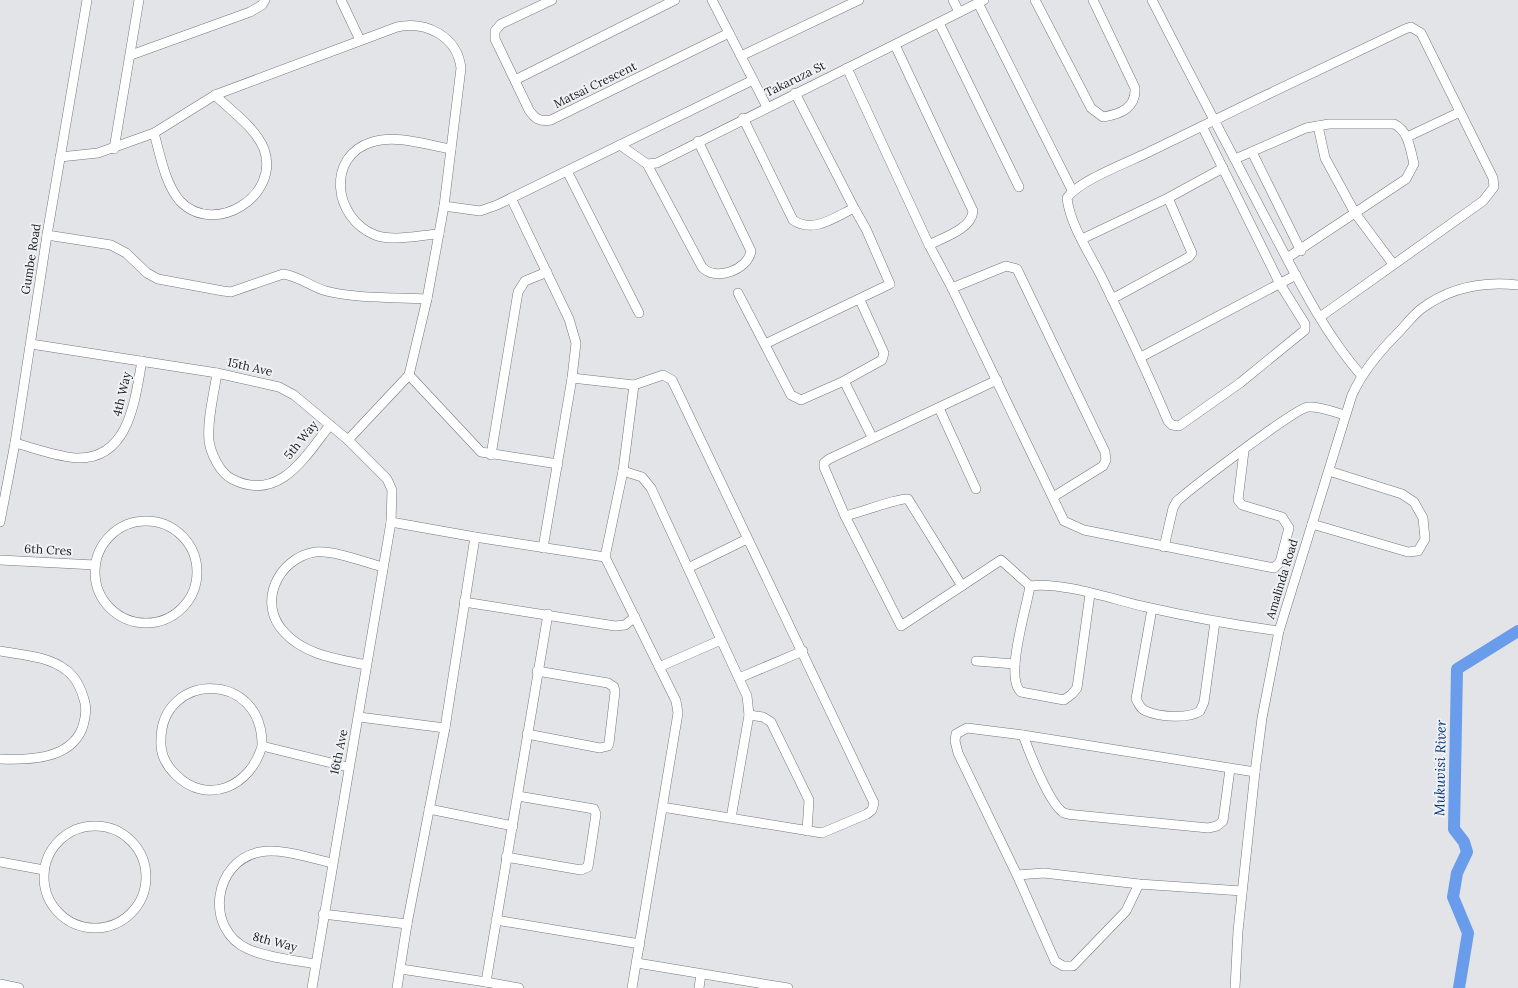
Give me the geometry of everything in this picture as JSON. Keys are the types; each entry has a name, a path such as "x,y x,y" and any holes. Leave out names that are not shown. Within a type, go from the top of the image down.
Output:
{"street":[{"name":"Gumbe Road","path":"0,522 15,443 47,235 87,0"},
{"path":"114,149 140,0"},
{"path":"131,55 250,12 262,5 266,0"},
{"path":"342,0 360,40"},
{"name":"Matsai Crescent","path":"552,0 501,24 495,31 496,39 532,115 543,122 551,120 729,32"},
{"path":"515,80 674,0"},
{"path":"724,0 713,2 766,107"},
{"path":"741,56 859,0"},
{"path":"953,0 958,12"},
{"path":"1035,0 1091,108 1103,117 1114,115 1130,106 1136,98 1135,88 1093,0"},
{"path":"1152,0 1213,120 1296,275 1343,355 1361,375"},
{"path":"981,1 1072,190"},
{"name":"Takaruza St","path":"647,164 657,163 743,118 895,45 981,1"},
{"path":"939,23 1019,187"},
{"path":"60,157 114,149 154,134 215,95 360,40 409,24 422,25 451,42 457,51 461,68 444,206 427,299 409,375 348,440"},
{"path":"1202,126 1280,284 1305,324 1305,330 1240,383 1179,426 1172,425 1168,421 1141,357 1082,239 1068,207 1067,198 1072,190 1213,120 1411,27 1421,33 1493,178 1494,187 1483,201 1320,317"},
{"path":"895,45 973,211 973,216 966,225 928,245"},
{"path":"847,68 928,245 952,288 1064,521 1070,525 1164,547 1268,568 1278,564 1290,530 1282,517 1242,505 1238,500 1244,451"},
{"path":"444,206 480,211 511,198 753,80"},
{"path":"765,344 890,284 866,230 795,93"},
{"path":"154,134 173,189 187,207 210,215 236,210 247,204 263,183 266,171 264,151 254,133 215,95"},
{"path":"1407,137 1460,112"},
{"path":"743,118 793,220 804,225 819,225 854,208"},
{"path":"1235,159 1306,128 1318,126 1394,124 1402,128 1407,137 1414,164 1412,171 1406,179 1301,251 1287,258"},
{"path":"1318,126 1325,158 1355,213 1393,264"},
{"path":"439,234 394,238 377,236 362,230 346,211 340,188 343,172 350,157 362,146 372,142 389,139 451,149"},
{"path":"620,145 647,164 702,268 711,275 718,275 729,272 745,263 750,257 750,251 698,141"},
{"path":"1252,152 1301,251"},
{"path":"1082,239 1168,198 1223,168"},
{"path":"567,170 639,313"},
{"path":"511,198 547,272 575,336 572,378 543,548"},
{"path":"1112,299 1189,257 1192,252 1168,198"},
{"path":"47,235 110,245 126,253 147,273 158,279 214,290 232,292 283,274 323,290 340,294 427,299"},
{"path":"952,288 1010,266 1017,269 1105,452 1106,460 1103,466 1053,497"},
{"path":"491,455 518,292 525,281 547,272"},
{"path":"1141,357 1296,275"},
{"name":"Amalinda Road","path":"1234,988 1242,891 1262,718 1279,631 1330,471 1345,415 1361,375 1419,310 1442,296 1474,285 1518,284"},
{"path":"738,293 791,395 801,400 844,381 882,360 884,354 860,300"},
{"name":"15th Ave","path":"31,344 217,373 279,387 294,395 348,440 388,479 391,486 391,522"},
{"name":"4th Way","path":"15,443 77,458 97,454 112,445 124,432 129,422 142,361"},
{"name":"5th Way","path":"217,373 209,442 220,468 228,477 243,485 262,486 286,477 299,464 330,425"},
{"path":"409,375 476,448 484,454 558,464"},
{"path":"572,378 634,385 657,375 663,375 672,380 746,539 803,650 874,803 872,810 867,814 822,833 662,807"},
{"path":"997,380 872,437 829,458 824,463 845,516 901,626 1001,560 1030,586"},
{"path":"844,381 872,437"},
{"path":"632,988 638,963 678,706 605,557 623,470 634,385"},
{"path":"1164,547 1173,508 1177,501 1300,410 1315,407 1345,415"},
{"path":"939,408 976,489"},
{"path":"623,470 647,481 747,696 749,715 731,818"},
{"path":"1312,524 1408,552 1418,551 1425,539 1422,514 1410,498 1330,471"},
{"path":"845,516 862,513 901,498 908,500 962,586"},
{"path":"140,522 153,522 166,525 187,542 196,560 197,579 194,592 187,604 177,613 159,622 139,623 114,613 105,603 98,592 95,566 106,541 115,532 140,522"},
{"path":"391,522 605,557"},
{"name":"16th Ave","path":"312,988 323,914 348,767 359,717 366,665 391,522"},
{"path":"397,988 407,924 445,728 475,537"},
{"path":"688,568 746,539"},
{"path":"366,665 322,655 298,644 285,634 273,614 271,604 272,591 277,578 290,563 301,556 316,552 328,552 383,567"},
{"name":"6th Cres","path":"0,560 95,566"},
{"path":"1030,586 1042,584 1215,622 1279,631"},
{"path":"1030,586 1015,664 1016,685 1021,692 1064,700 1077,688 1090,594"},
{"path":"464,602 615,626 625,625 635,617"},
{"path":"1152,609 1136,699 1140,708 1146,712 1186,717 1200,711 1204,702 1215,622"},
{"path":"486,982 518,796 526,734 548,614"},
{"path":"659,667 721,640"},
{"path":"739,678 803,650"},
{"path":"0,651 42,658 67,670 82,692 86,707 86,719 80,732 71,744 59,752 31,759 0,759"},
{"path":"976,660 1015,664"},
{"path":"526,734 600,748 608,746 609,742 614,687 608,683 537,670"},
{"path":"205,688 219,688 232,692 253,708 263,733 262,746 259,759 242,780 224,788 204,790 180,780 170,770 164,758 161,732 171,708 181,698 205,688"},
{"path":"749,715 763,717 771,722 796,772 809,800 807,831"},
{"path":"359,717 445,728"},
{"path":"1139,884 1126,911 1073,966 1063,966 1054,961 1017,875 958,753 955,741 956,734 967,728 1256,772"},
{"path":"1023,736 1031,758 1057,806 1065,813 1076,815 1208,828 1217,826 1223,821 1230,769"},
{"path":"262,746 348,767"},
{"path":"506,857 584,870 588,867 596,814 594,809 518,796"},
{"path":"429,809 513,826"},
{"path":"102,826 121,833 136,846 145,864 146,884 136,908 126,918 101,928 88,927 63,917 54,908 47,896 44,870 55,845 64,836 82,828 102,826"},
{"name":"8th Way","path":"315,964 262,954 236,942 227,931 221,918 218,904 220,890 226,876 235,865 247,857 260,852 275,851 332,863"},
{"path":"0,862 44,870"},
{"path":"1017,875 1044,873 1139,884 1242,891"},
{"path":"323,914 407,924"},
{"path":"496,920 640,944"},
{"path":"638,963 788,988"},
{"path":"401,969 519,988"},
{"path":"699,988 701,974"},
{"path":"0,984 19,988"}],"waterway":[{"name":"Mukuvisi River","path":"1459,988 1468,933 1453,897 1457,873 1467,852 1464,842 1454,829 1457,669 1518,631"}]}
